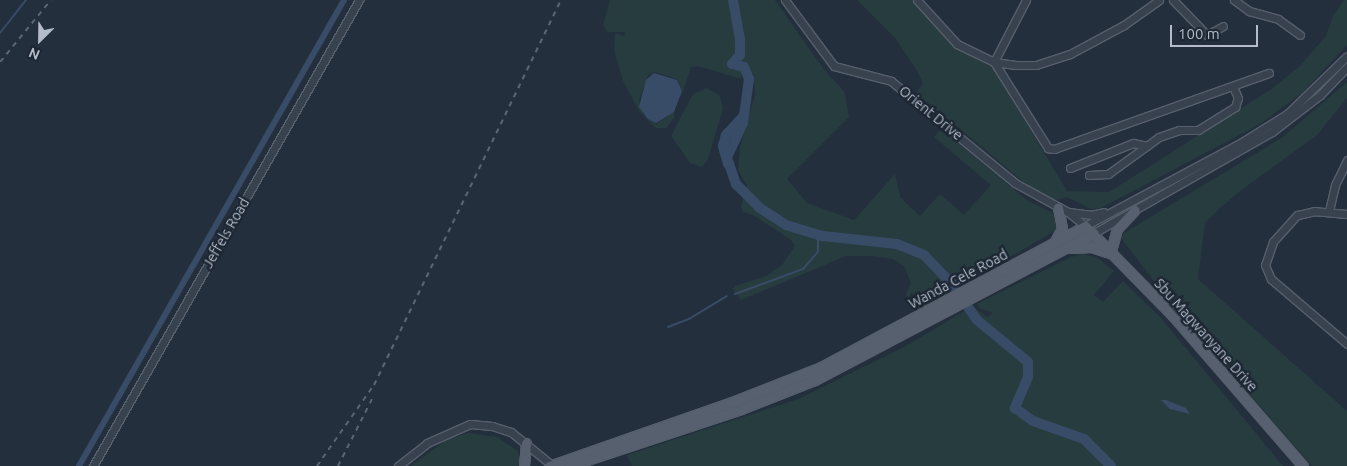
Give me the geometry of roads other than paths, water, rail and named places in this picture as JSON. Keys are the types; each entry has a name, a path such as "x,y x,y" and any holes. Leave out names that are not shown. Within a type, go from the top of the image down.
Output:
{"main road":[{"path":"1053,245 1062,228 1058,207"},
{"path":"1064,249 1091,247 1113,253 1116,230 1135,210"},
{"name":"Wanda Cele Road","path":"552,465 737,400 822,367 1053,245 1085,226"},
{"name":"Sbu Magwanyane Drive","path":"1085,226 1094,233 1173,316 1303,466"},
{"name":"Wanda Cele Road","path":"569,466 780,395 846,366 1094,233"},
{"path":"524,466 526,443"}],"street":[{"name":"Jeffels Road","path":"93,466 359,0"},
{"name":"Orient Drive","path":"785,0 834,66 891,81 1015,183 1068,212 1085,226"},
{"path":"917,0 957,44 994,62 1036,65 1065,56 1124,25 1159,0"},
{"path":"994,62 1026,0"},
{"path":"1167,0 1203,38"},
{"path":"1173,0 1207,35 1223,26"},
{"path":"1234,0 1249,11 1278,19 1300,35"},
{"name":"Wanda Cele Road","path":"1085,226 1242,142 1287,114 1347,56"},
{"path":"994,62 1044,145 1051,149 1269,73"},
{"name":"Wanda Cele Road","path":"1094,233 1272,132 1320,95 1347,67"},
{"path":"1088,175 1108,174 1147,146 1174,132 1198,130 1235,107 1238,98 1232,86"},
{"path":"1070,168 1124,145 1137,142 1147,146"},
{"path":"1329,211 1347,160"},
{"path":"1068,212 1091,215 1113,211"},
{"path":"1347,214 1329,211 1306,212 1292,219 1273,242 1265,265 1271,279 1347,344"},
{"path":"398,466 426,443 470,424 492,426 510,432 552,465"}],"water":[{"path":"654,73 677,80 682,91 674,112 656,123 648,119 639,107 646,80"},
{"path":"1161,400 1166,400 1186,408 1190,414 1170,409"}],"waterway":[{"path":"0,33 26,0"},
{"path":"79,466 344,0"},
{"path":"733,0 740,39 740,55 732,64 744,67 749,79 743,123 727,158 736,184 760,208 786,225 823,236 897,244 924,255 952,284 977,320 1028,362 1028,377 1015,408 1033,421 1084,439 1111,466"},
{"path":"728,164 723,146 726,135 743,117"},
{"path":"735,294 803,269 818,252 818,235"},
{"path":"668,327 689,319 727,296"}],"railway":[{"path":"0,62 51,0"},
{"path":"317,466 374,385 561,0"},
{"path":"338,466 372,399"}]}
